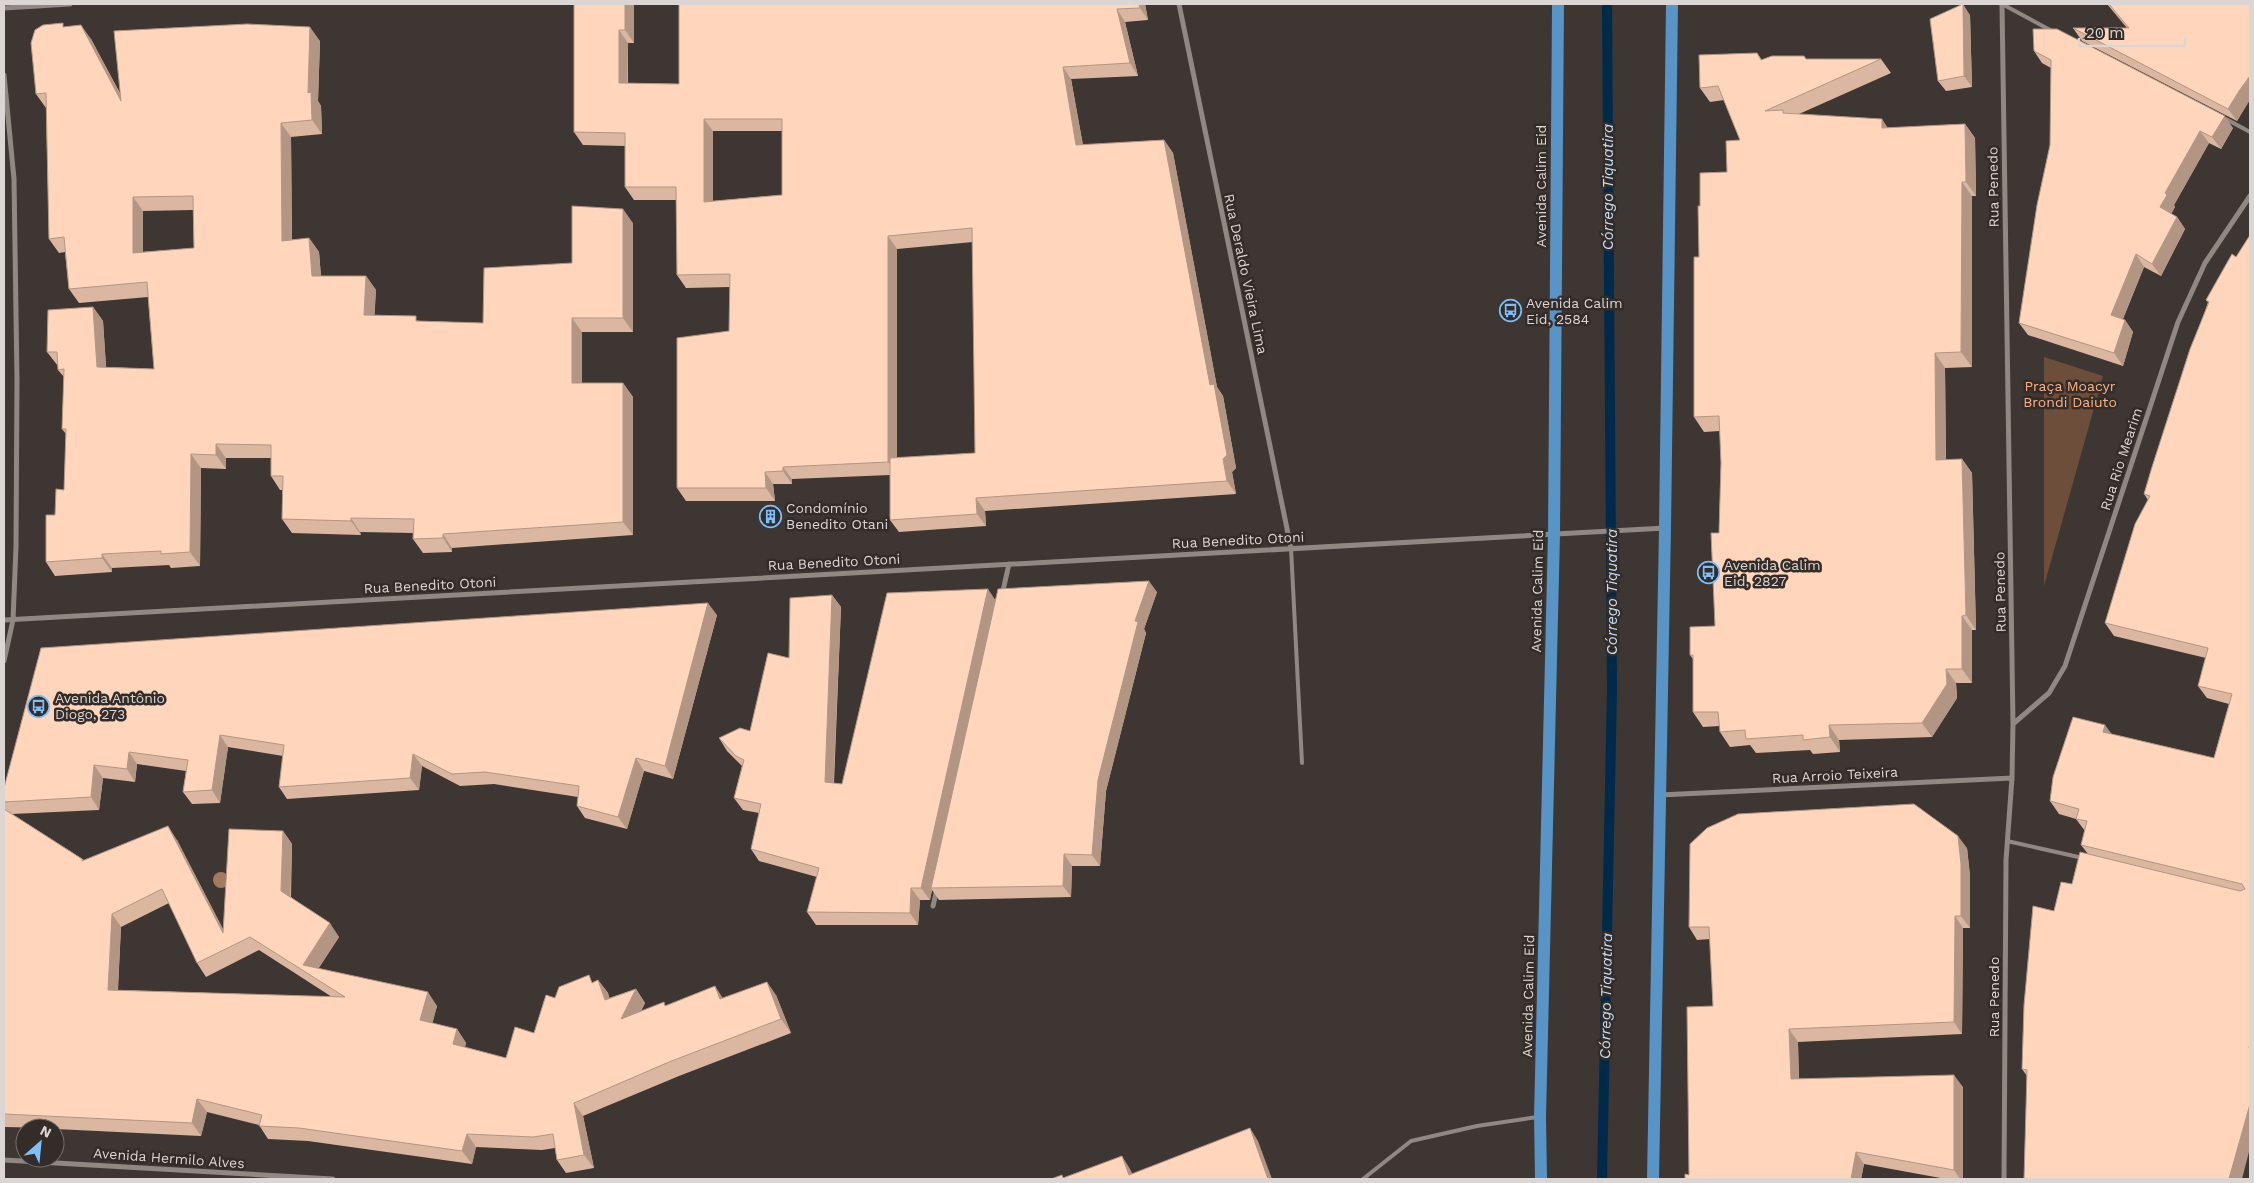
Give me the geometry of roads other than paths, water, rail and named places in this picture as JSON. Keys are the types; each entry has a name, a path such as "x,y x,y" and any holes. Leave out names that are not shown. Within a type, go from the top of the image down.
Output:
{"main road":[{"name":"Avenida Calim Eid","path":"1541,1179 1540,1117 1554,534 1558,4"},
{"path":"1653,1179 1659,795 1666,528 1672,4"}],"street":[{"path":"4,8 70,4"},
{"name":"Rua Deraldo Vieira Lima","path":"1179,4 1291,548"},
{"name":"Rua Penedo","path":"2002,4 2013,724 2012,778 2007,841 2004,1179"},
{"path":"4,75 14,178 17,380 16,547 13,620 4,661"},
{"name":"Rua Rio Mearim","path":"2013,724 2048,692 2065,666 2178,322 2205,263 2250,196"},
{"name":"Rua Benedito Otoni","path":"4,620 1666,528"},
{"path":"1000,602 1009,564"},
{"name":"Rua Arroio Teixeira","path":"1659,795 2012,778"},
{"path":"933,906 938,887"},
{"name":"Avenida Hermilo Alves","path":"4,1160 333,1179"}],"lane":[{"path":"2002,4 2055,32"},
{"path":"2224,118 2250,132"},
{"path":"1291,548 1302,763"},
{"path":"2007,841 2090,860"},
{"path":"1363,1179 1411,1141 1476,1126 1540,1117"}],"waterway":[{"name":"Córrego Tiquatira","path":"1602,1179 1612,689 1607,4"}],"place":[{"name":"Avenida Calim Eid, 2584","path":"1510,311"},
{"name":"Condomínio Benedito Otani","path":"770,516"},
{"name":"Avenida Calim Eid, 2827","path":"1708,573"},
{"name":"Avenida Antônio Diogo, 273","path":"39,706"}],"park label":[{"name":"Praça Moacyr Brondi Daiuto","path":"2070,394"}]}
